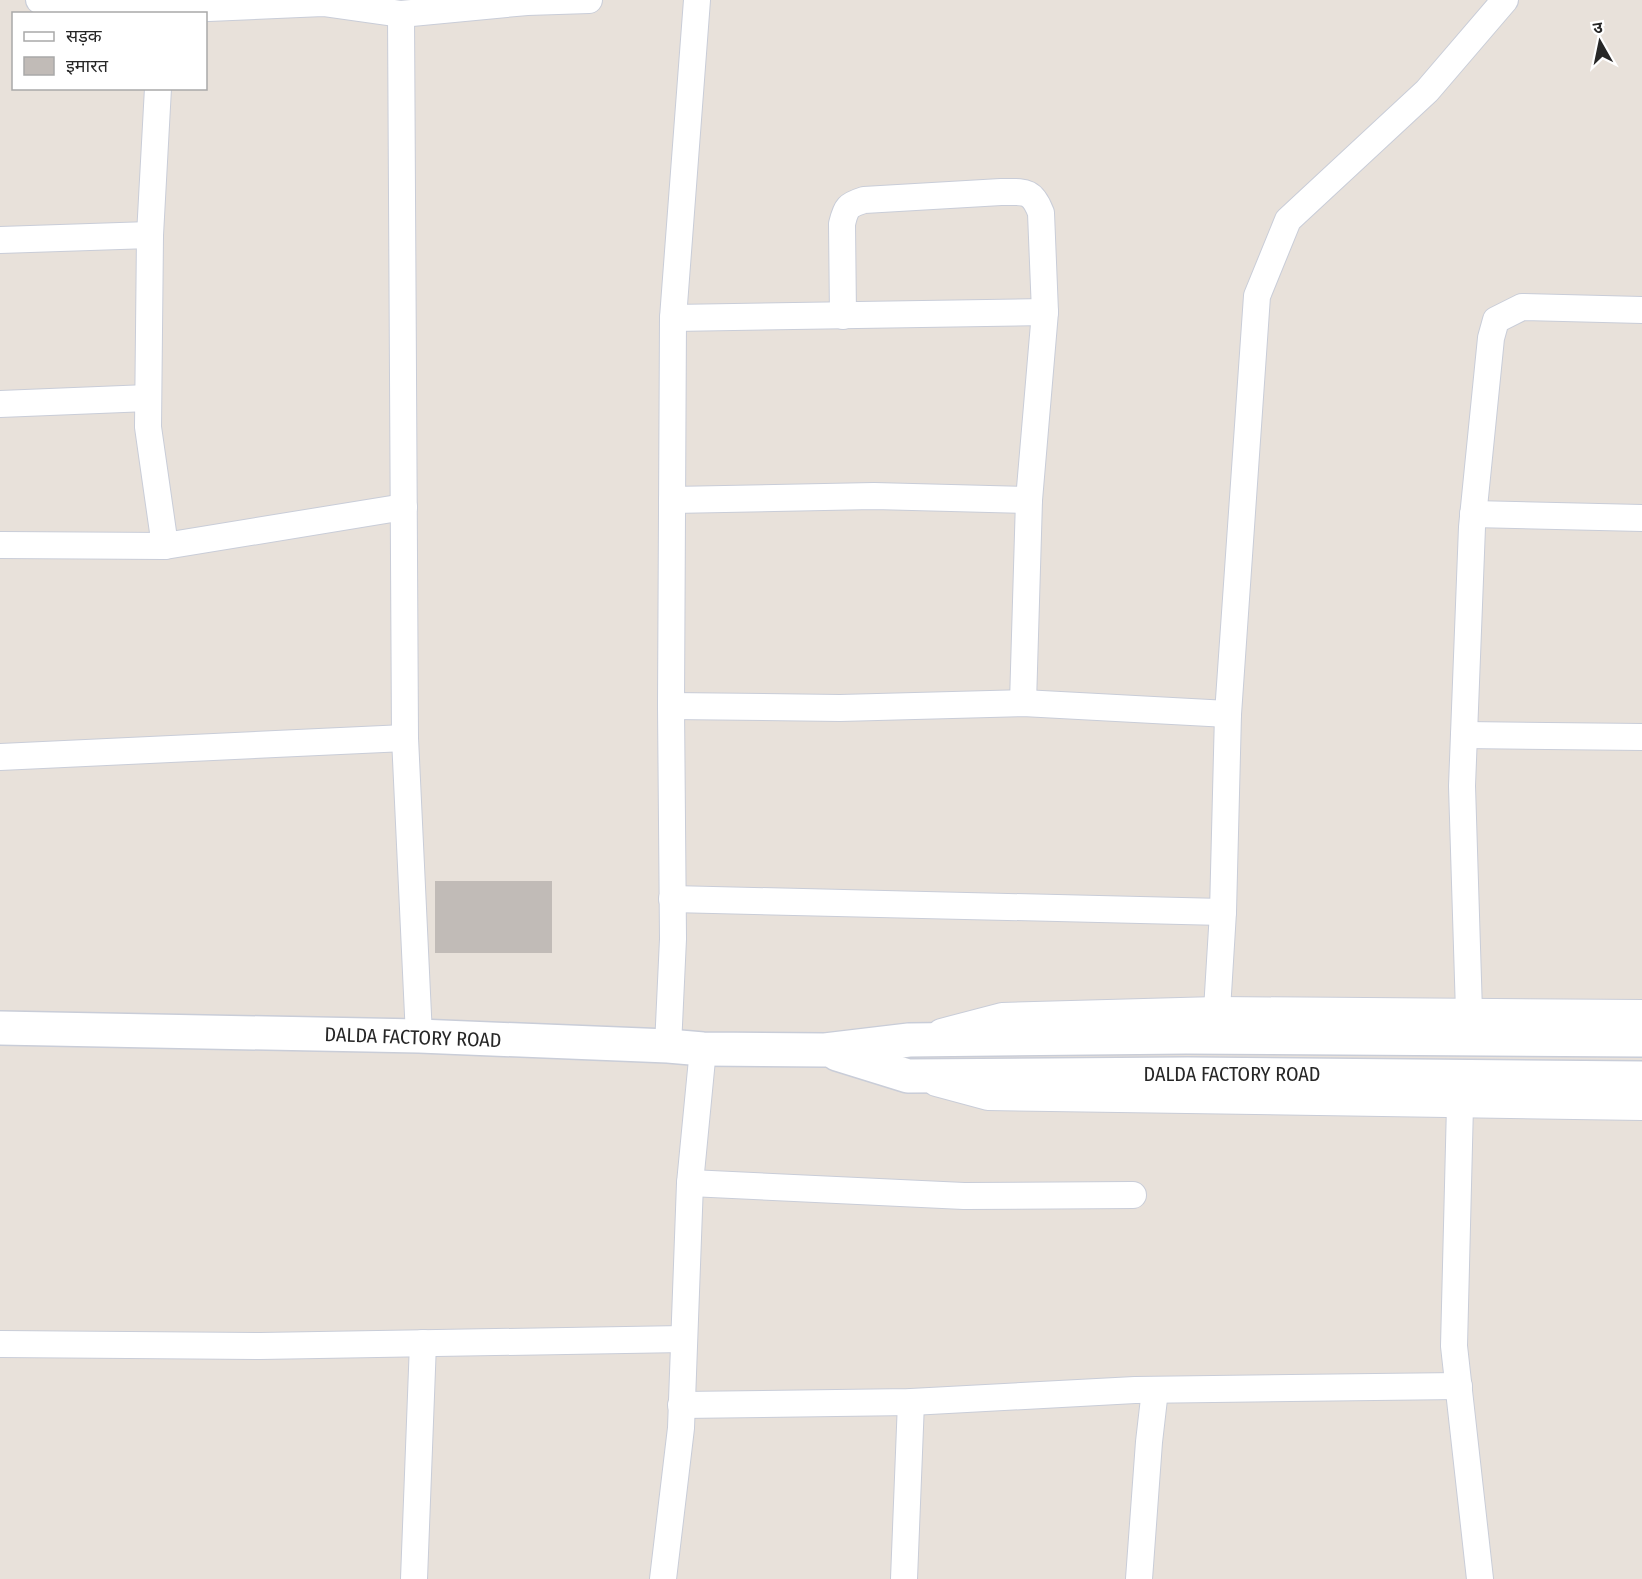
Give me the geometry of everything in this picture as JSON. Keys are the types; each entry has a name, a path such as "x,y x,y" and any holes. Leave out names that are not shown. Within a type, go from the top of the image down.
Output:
{"street":[{"path":"39,0 162,8 323,1 401,14 527,1 589,0"},
{"path":"668,1046 672,939 673,318 697,0"},
{"path":"1217,1010 1223,912 1228,714 1257,296 1288,219 1427,91 1505,0"},
{"path":"401,14 405,738 419,1036"},
{"path":"158,90 150,235 148,427 165,546"},
{"path":"843,316 842,224 844,212 848,207 864,200 1001,192 1021,192 1032,196 1037,203 1041,213 1045,312 1029,500 1023,703"},
{"path":"0,240 150,235"},
{"path":"1469,1012 1462,786 1473,514 1491,338 1496,320 1522,307 1642,310"},
{"path":"673,318 1045,312"},
{"path":"0,404 148,398"},
{"path":"672,500 874,496 1029,500"},
{"path":"0,545 165,546 404,507"},
{"path":"1473,514 1642,518"},
{"path":"671,706 840,708 1023,703 1228,714"},
{"path":"1464,735 1642,737"},
{"path":"0,757 405,738"},
{"path":"672,899 1223,912"},
{"path":"909,1040 1002,1016 1217,1010 1642,1013"},
{"name":"DALDA FACTORY ROAD","path":"0,1028 419,1036 703,1049 825,1050 909,1040 1186,1037 1642,1040"},
{"path":"663,1579 681,1428 690,1183 703,1049"},
{"name":"DALDA FACTORY ROAD","path":"825,1050 908,1076 1188,1074 1642,1078"},
{"path":"908,1076 988,1097 1642,1107"},
{"path":"1460,1105 1454,1346 1480,1579"},
{"path":"690,1183 964,1196 1133,1195"},
{"path":"0,1344 260,1346 684,1338"},
{"path":"414,1579 423,1343"},
{"path":"681,1405 912,1402 1155,1390 1459,1386"},
{"path":"1139,1579 1155,1390"},
{"path":"904,1579 912,1402"}],"building":[{"path":"435,881 552,881 552,953 435,953"}]}
